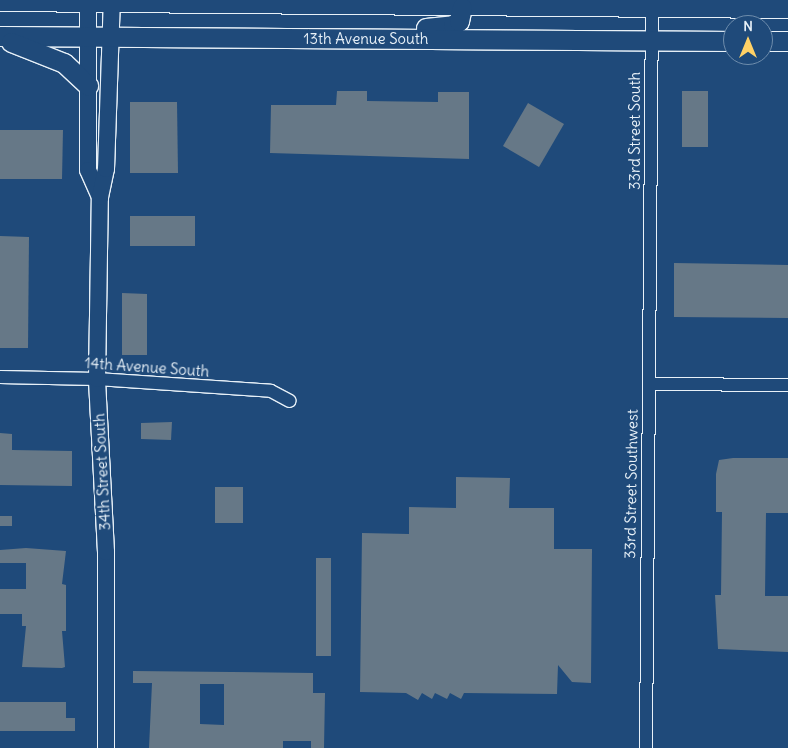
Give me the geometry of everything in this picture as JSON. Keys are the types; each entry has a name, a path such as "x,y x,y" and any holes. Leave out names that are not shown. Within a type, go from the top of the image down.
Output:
{"main road":[{"path":"0,1 462,7 652,4 788,8"},
{"path":"335,38 402,28 443,28 459,21 462,7"},
{"path":"0,38 64,63 88,86"},
{"name":"13th Avenue South","path":"0,38 723,41"},
{"path":"773,41 788,41"}],"street":[{"name":"34th Street South","path":"88,1 86,37 88,170 100,197"},
{"name":"34th Street South","path":"106,748 106,552 96,379 100,197 106,169 109,37 112,1"},
{"name":"33rd Street South","path":"651,221 652,4"},
{"name":"33rd Street Southwest","path":"646,748 651,221"},
{"name":"14th Avenue South","path":"0,377 96,379 271,391 290,401"},
{"path":"650,384 788,385"}],"building":[{"path":"337,91 367,91 367,101 438,102 438,92 469,92 469,159 270,153 271,105 336,105"},
{"path":"682,91 708,91 708,147 682,147"},
{"path":"130,102 177,102 178,173 130,173"},
{"path":"528,103 564,124 539,167 503,146"},
{"path":"0,130 63,130 62,179 0,179"},
{"path":"130,216 195,216 195,246 130,246"},
{"path":"0,236 29,237 28,348 0,348"},
{"path":"674,263 788,265 788,318 674,317"},
{"path":"122,293 147,294 147,355 122,355"},
{"path":"172,422 171,440 141,439 141,423"},
{"path":"0,433 12,434 12,450 72,451 72,486 0,485"},
{"path":"733,458 788,458 788,513 766,513 765,596 788,596 788,652 718,649 715,595 721,595 722,512 716,512 716,474 719,460"},
{"path":"456,477 510,478 509,508 554,508 554,549 592,549 591,683 572,682 558,665 557,694 464,693 461,699 450,693 447,699 435,693 432,699 422,693 418,700 406,693 360,692 362,533 409,534 409,507 456,508"},
{"path":"215,487 243,487 243,523 215,523"},
{"path":"0,516 12,516 12,526 0,526"},
{"path":"26,548 66,551 62,584 66,585 66,631 62,631 65,667 62,668 22,667 26,626 22,626 22,614 0,614 0,589 26,589 26,563 0,563 0,550"},
{"path":"316,558 331,558 331,656 316,656"},
{"path":"133,671 313,673 313,693 325,693 324,748 311,748 311,741 283,741 283,748 149,748 152,683 133,683","holes":["200,684 224,684 224,725 200,724"]},
{"path":"0,702 66,702 66,718 75,718 75,731 0,731"}]}
